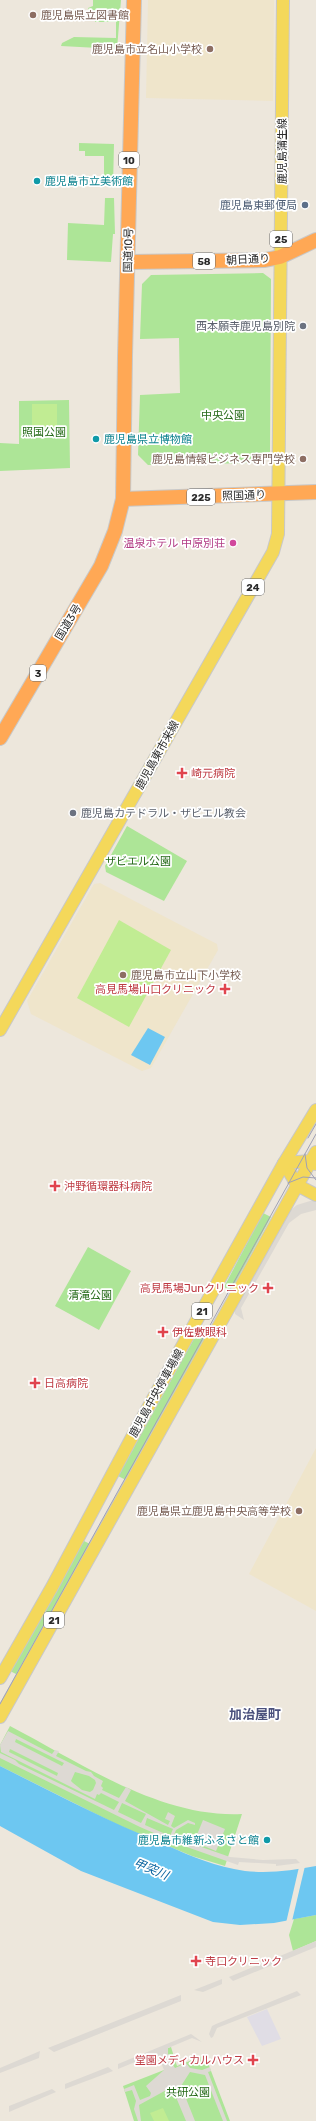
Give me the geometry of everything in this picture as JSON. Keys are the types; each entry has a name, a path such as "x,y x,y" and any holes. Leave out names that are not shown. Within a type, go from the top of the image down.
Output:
{"highway":[{"name":"国道10号","path":"123,499 134,0"},
{"name":"朝日通り","path":"128,262 265,260 280,257 316,240"},
{"name":"照国通り","path":"123,499 316,492"},
{"name":"国道3号","path":"0,738 101,566 115,531 123,499"}],"main road":[{"name":"鹿児島蒲生線","path":"279,494 283,0"},
{"name":"鹿児島東市来線","path":"0,1030 273,552 278,534 279,494"},
{"name":"鹿児島中央停車場線","path":"0,1678 284,1163 316,1110"},
{"name":"鹿児島中央停車場線","path":"0,1717 297,1185 314,1159"},
{"path":"314,1159 284,1163 297,1185 316,1194"}],"shaded area":[{"name":"鹿児島市立名山小学校","path":"148,0 274,0 273,101 146,98"},
{"name":"鹿児島市立山下小学校","path":"100,883 217,944 218,950 151,1068 142,1071 31,1014 27,1001 94,884"},
{"path":"310,1201 316,1201 316,1210 301,1214 289,1223 241,1308 244,1320 235,1314 235,1310 288,1212 297,1205"},
{"name":"鹿児島県立鹿児島中央高等学校","path":"316,1448 316,1611 249,1574"},
{"path":"8,1731 52,1754 55,1750 59,1751 56,1756 91,1772 94,1776 103,1781 101,1786 103,1788 102,1790 119,1798 126,1787 131,1790 125,1801 168,1825 170,1821 165,1819 168,1812 175,1816 171,1826 174,1828 188,1820 195,1823 195,1825 188,1823 176,1830 173,1837 230,1857 263,1860 296,1859 300,1863 276,1866 276,1864 239,1862 238,1865 184,1846 140,1827 0,1758 0,1753 15,1760 19,1764 114,1810 119,1802 101,1793 99,1795 97,1794 95,1799 1,1752 0,1745","holes":["16,1739 64,1763 62,1766 15,1742","10,1749 58,1773 57,1776 9,1752","75,1772 89,1776 95,1780 96,1783 93,1790 90,1792 82,1790 71,1781","122,1803 146,1814 141,1823 118,1812","147,1818 173,1829 170,1836 145,1825"]},
{"path":"203,1820 225,1829 216,1851 194,1842"},
{"path":"316,1941 316,1947 233,1981 229,1977"},
{"path":"222,1979 222,1984 203,1992 194,1990"},
{"path":"297,1991 301,1995 217,2028 213,2037 211,2038 209,2034 212,2026"},
{"path":"181,1995 181,2001 54,2052 48,2048"},
{"path":"267,2009 281,2039 262,2046 247,2017"},
{"path":"191,2034 202,2042 192,2038 168,2048 168,2054 173,2058 173,2065 175,2068 186,2063 190,2068 202,2070 210,2067 211,2071 208,2072 227,2121 223,2121 205,2075 190,2072 181,2086 195,2121 186,2121 173,2090 170,2088 139,2105 141,2121 138,2121 134,2109 136,2101 132,2090 125,2092 124,2089 134,2085 140,2100 150,2096 151,2093 146,2086 164,2070 157,2053 118,2069 118,2064"},
{"path":"40,2051 39,2058 0,2073 0,2068"},
{"path":"108,2067 113,2071 65,2089 65,2084"},
{"path":"52,2089 56,2092 9,2112 9,2106"}],"green space":[{"path":"93,0 121,0 117,49 61,46 62,43 74,37 116,38 116,22 95,22 95,14 90,14 88,8 93,6"},
{"path":"79,143 114,144 113,186 104,186 104,156 85,156 85,151 79,151"},
{"path":"105,198 114,198 115,234 113,234 111,262 67,260 68,223 104,225"},
{"name":"中央公園","path":"263,273 271,279 270,452 252,463 148,465 138,455 140,395 180,393 179,338 140,339 142,284 151,275"},
{"name":"照国公園","path":"69,400 70,468 0,471 0,443 19,444 19,401"},
{"path":"32,404 57,404 57,428 32,429"},
{"name":"ザビエル公園","path":"127,826 187,861 164,901 106,872 105,866"},
{"path":"119,920 171,950 129,1027 77,998"},
{"path":"263,1213 271,1217 231,1291 224,1287"},
{"name":"清滝公園","path":"88,1247 131,1271 99,1330 55,1306"},
{"path":"201,1326 209,1330 126,1480 118,1476"},
{"path":"82,1540 90,1544 18,1675 10,1671"},
{"path":"10,1726 93,1771 151,1798 181,1807 211,1813 242,1814 225,1866 192,1856 118,1825 0,1766 0,1745"},
{"path":"316,1915 316,1941 293,1951 289,1935 294,1919"},
{"name":"共研公園","path":"171,2047 177,2066 205,2055 230,2121 134,2121 123,2086 164,2070 168,2048"},
{"path":"163,2108 169,2121 154,2121 150,2113"}],"water":[{"path":"148,1028 165,1037 150,1065 131,1055"},
{"name":"甲突川","path":"0,1766 117,1824 204,1861 224,1867 254,1872 285,1871 316,1866 316,1915 274,1923 240,1925 213,1922 81,1871 0,1826"}],"pier":[{"path":"305,1866 292,1921 286,1923 299,1867"}],"tram line":[{"path":"308,1138 316,1124"},
{"path":"0,1704 316,1134"},
{"path":"305,1154 307,1168 316,1180"},
{"path":"288,1183 303,1177 316,1178"}],"place":[{"name":"鹿児島県立図書館","path":"33,15"},
{"name":"鹿児島市立名山小学校","path":"210,49"},
{"name":"鹿児島市立美術館","path":"37,181"},
{"name":"鹿児島東郵便局","path":"305,205"},
{"name":"西本願寺鹿児島別院","path":"303,326"},
{"name":"鹿児島県立博物館","path":"96,439"},
{"name":"鹿児島情報ビジネス専門学校","path":"303,459"},
{"name":"温泉ホテル 中原別荘","path":"233,543"},
{"name":"崎元病院","path":"182,773"},
{"name":"鹿児島カテドラル・ザビエル教会","path":"73,813"},
{"name":"鹿児島市立山下小学校","path":"123,975"},
{"name":"高見馬場山口クリニック","path":"225,989"},
{"name":"沖野循環器科病院","path":"55,1186"},
{"name":"高見馬場Junクリニック","path":"268,1288"},
{"name":"伊佐敷眼科","path":"163,1332"},
{"name":"日高病院","path":"35,1383"},
{"name":"鹿児島県立鹿児島中央高等学校","path":"299,1511"},
{"name":"鹿児島市維新ふるさと館","path":"267,1840"},
{"name":"寺口クリニック","path":"196,1961"},
{"name":"堂園メディカルハウス","path":"253,2060"}],"district":[{"name":"加治屋町","path":"255,1714"}]}
